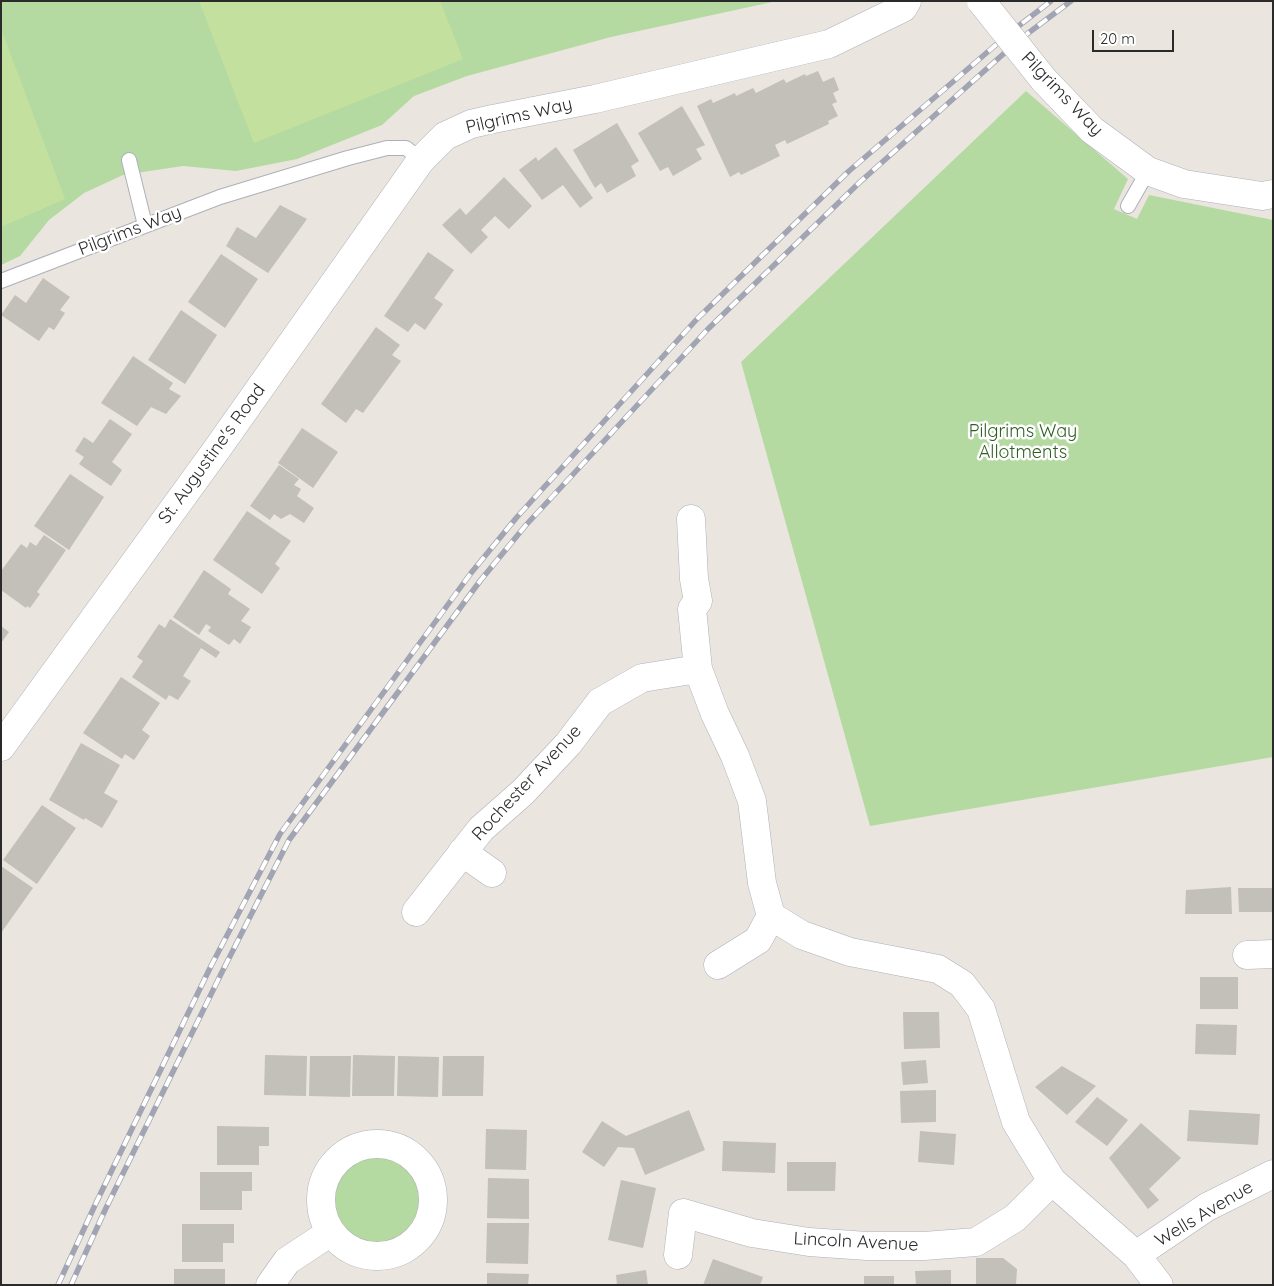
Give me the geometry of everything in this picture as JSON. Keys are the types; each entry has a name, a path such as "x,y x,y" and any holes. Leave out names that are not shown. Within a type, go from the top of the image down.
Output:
{"street":[{"name":"Pilgrims Way","path":"421,160 445,136 471,124 596,99 829,44 902,8 907,1"},
{"name":"Pilgrims Way","path":"981,1 1044,80 1092,130 1148,171 1184,184 1262,196 1273,194"},
{"name":"St. Augustine's Road","path":"1,747 211,457 421,160"},
{"path":"691,519 694,579 698,601 692,609 698,669 752,801 762,882 770,916 758,940 718,965"},
{"name":"Rochester Avenue","path":"416,912 482,829 523,792 568,744 600,702 642,678 698,669"},
{"name":"Rochester Avenue","path":"462,852 492,873"},
{"path":"770,916 802,935 842,949 938,969 962,984 981,1008 1016,1122 1052,1181 1136,1255 1159,1285"},
{"path":"377,1143 393,1145 409,1153 420,1162 428,1174 434,1200 432,1213 425,1230 415,1242 394,1253 373,1256 358,1253 342,1244 331,1232 322,1210 322,1188 326,1176 335,1163 346,1153 360,1146 377,1143"},
{"name":"Wells Avenue","path":"1136,1255 1206,1208 1273,1174"},
{"name":"Lincoln Avenue","path":"678,1255 683,1213 752,1233 810,1242 867,1246 924,1246 976,1242 1015,1218 1052,1181"},
{"path":"270,1285 287,1261 331,1232"}],"lane":[{"name":"Pilgrims Way","path":"1,281 220,197 348,158 387,148 406,148 421,160"},
{"path":"129,160 145,226"},
{"path":"1128,206 1148,171"}],"green space":[{"path":"1,1 777,1 611,37 467,76 414,96 382,125 297,159 236,171 183,166 123,175 84,193 49,220 20,256 1,265"},
{"path":"199,1 440,1 463,59 254,143"},
{"path":"1,29 65,199 1,227"},
{"name":"Pilgrims Way Allotments","path":"1026,91 1128,179 1114,209 1137,219 1149,195 1273,220 1273,757 870,826 741,362"},
{"path":"377,1154 394,1157 409,1167 419,1182 422,1199 419,1216 409,1231 394,1241 377,1244 360,1241 345,1231 335,1216 332,1199 335,1182 345,1167 360,1157"}],"building":[{"path":"818,71 823,82 834,77 839,90 833,93 837,102 832,104 838,116 828,121 829,124 787,144 785,140 775,145 780,156 741,175 739,172 730,177 697,106 711,99 713,103 735,93 736,96 753,88 756,93 784,79 786,83 805,74 806,76"},
{"path":"682,106 705,145 696,149 702,159 673,176 668,167 660,171 638,133"},
{"path":"617,123 639,161 631,166 636,176 607,193 601,183 595,188 573,150"},
{"path":"556,147 593,198 580,208 563,185 542,200 519,170 536,157 538,161"},
{"path":"504,177 532,206 509,229 495,216 481,230 488,237 471,254 442,225 460,208 466,215"},
{"path":"280,205 307,219 268,273 226,246 237,227 256,238"},
{"path":"428,252 454,270 434,298 443,304 425,330 415,323 408,332 384,316"},
{"path":"221,254 258,279 225,328 188,302"},
{"path":"43,278 70,297 60,310 65,313 54,330 49,327 39,341 1,315 15,295 26,303"},
{"path":"181,310 217,335 185,384 148,360"},
{"path":"376,327 400,345 392,355 401,361 363,413 356,409 346,423 321,404"},
{"path":"133,356 173,383 169,389 181,396 166,414 151,407 137,426 101,403"},
{"path":"110,419 132,434 112,462 122,470 111,486 79,464 84,457 75,451 84,437 93,443"},
{"path":"302,428 338,452 313,488 278,463"},
{"path":"279,465 299,479 294,485 301,489 297,496 314,508 304,523 290,514 281,519 274,514 270,520 250,506"},
{"path":"70,474 104,497 69,550 34,526"},
{"path":"247,511 291,541 275,564 280,568 262,594 213,560"},
{"path":"44,535 66,550 37,592 40,594 30,608 27,606 26,608 1,590 1,571 21,544 27,548 30,542 36,546"},
{"path":"204,570 231,589 228,594 250,609 241,621 251,627 240,644 234,639 229,645 208,631 211,627 206,624 199,635 173,617"},
{"path":"170,619 220,652 216,658 201,648 183,676 191,681 178,700 169,695 166,700 132,677 143,661 137,657 159,624 165,628"},
{"path":"1,626 9,632 1,643"},
{"path":"121,677 160,703 142,730 150,736 134,760 125,754 122,759 83,733"},
{"path":"81,743 120,765 104,793 118,801 102,828 49,800"},
{"path":"42,805 76,828 37,884 3,860"},
{"path":"1,866 33,888 1,933"},
{"path":"1231,887 1232,914 1185,914 1186,890"},
{"path":"1238,888 1273,888 1273,912 1239,912"},
{"path":"1200,977 1238,977 1238,1009 1200,1009"},
{"path":"903,1012 939,1012 940,1048 904,1049"},
{"path":"1196,1024 1237,1025 1236,1055 1195,1054"},
{"path":"265,1055 307,1056 306,1096 264,1095"},
{"path":"353,1055 395,1056 394,1096 352,1096"},
{"path":"310,1056 351,1056 350,1097 309,1096"},
{"path":"398,1056 439,1057 438,1097 397,1096"},
{"path":"443,1056 484,1056 483,1096 442,1096"},
{"path":"926,1060 928,1083 903,1085 901,1062"},
{"path":"1062,1066 1096,1086 1067,1115 1035,1087"},
{"path":"936,1090 936,1122 901,1123 900,1091"},
{"path":"1097,1097 1128,1120 1107,1146 1075,1122"},
{"path":"689,1110 705,1150 645,1175 634,1148 618,1147 604,1167 582,1152 602,1121 626,1136"},
{"path":"1189,1110 1260,1114 1258,1145 1187,1141"},
{"path":"1141,1123 1181,1158 1149,1189 1159,1200 1148,1209 1109,1158"},
{"path":"217,1126 269,1127 269,1146 259,1146 259,1165 217,1165"},
{"path":"486,1129 527,1130 526,1170 485,1169"},
{"path":"920,1131 956,1134 954,1165 918,1162"},
{"path":"723,1141 776,1143 775,1173 722,1171"},
{"path":"787,1162 836,1162 835,1191 787,1191"},
{"path":"200,1172 252,1172 252,1191 242,1191 242,1210 200,1210"},
{"path":"488,1178 529,1179 529,1219 487,1218"},
{"path":"621,1180 656,1188 643,1248 608,1240"},
{"path":"487,1223 529,1223 528,1264 486,1263"},
{"path":"182,1224 234,1224 234,1243 223,1243 223,1262 182,1262"},
{"path":"976,1258 1003,1258 1017,1269 1016,1285 976,1285"},
{"path":"713,1259 763,1277 760,1285 703,1285"},
{"path":"174,1269 225,1269 225,1285 174,1285"},
{"path":"646,1270 648,1285 617,1285 616,1275"},
{"path":"951,1270 951,1285 916,1285 915,1271"},
{"path":"487,1273 529,1274 528,1285 487,1285"},
{"path":"864,1276 894,1276 894,1285 864,1285"}],"railway":[{"path":"58,1285 211,966 280,834 471,573 517,517 697,319 849,171 1012,31 1051,1"},
{"path":"71,1285 106,1208 289,840 480,581 526,525 708,329 860,182 1019,40 1071,1"}]}
